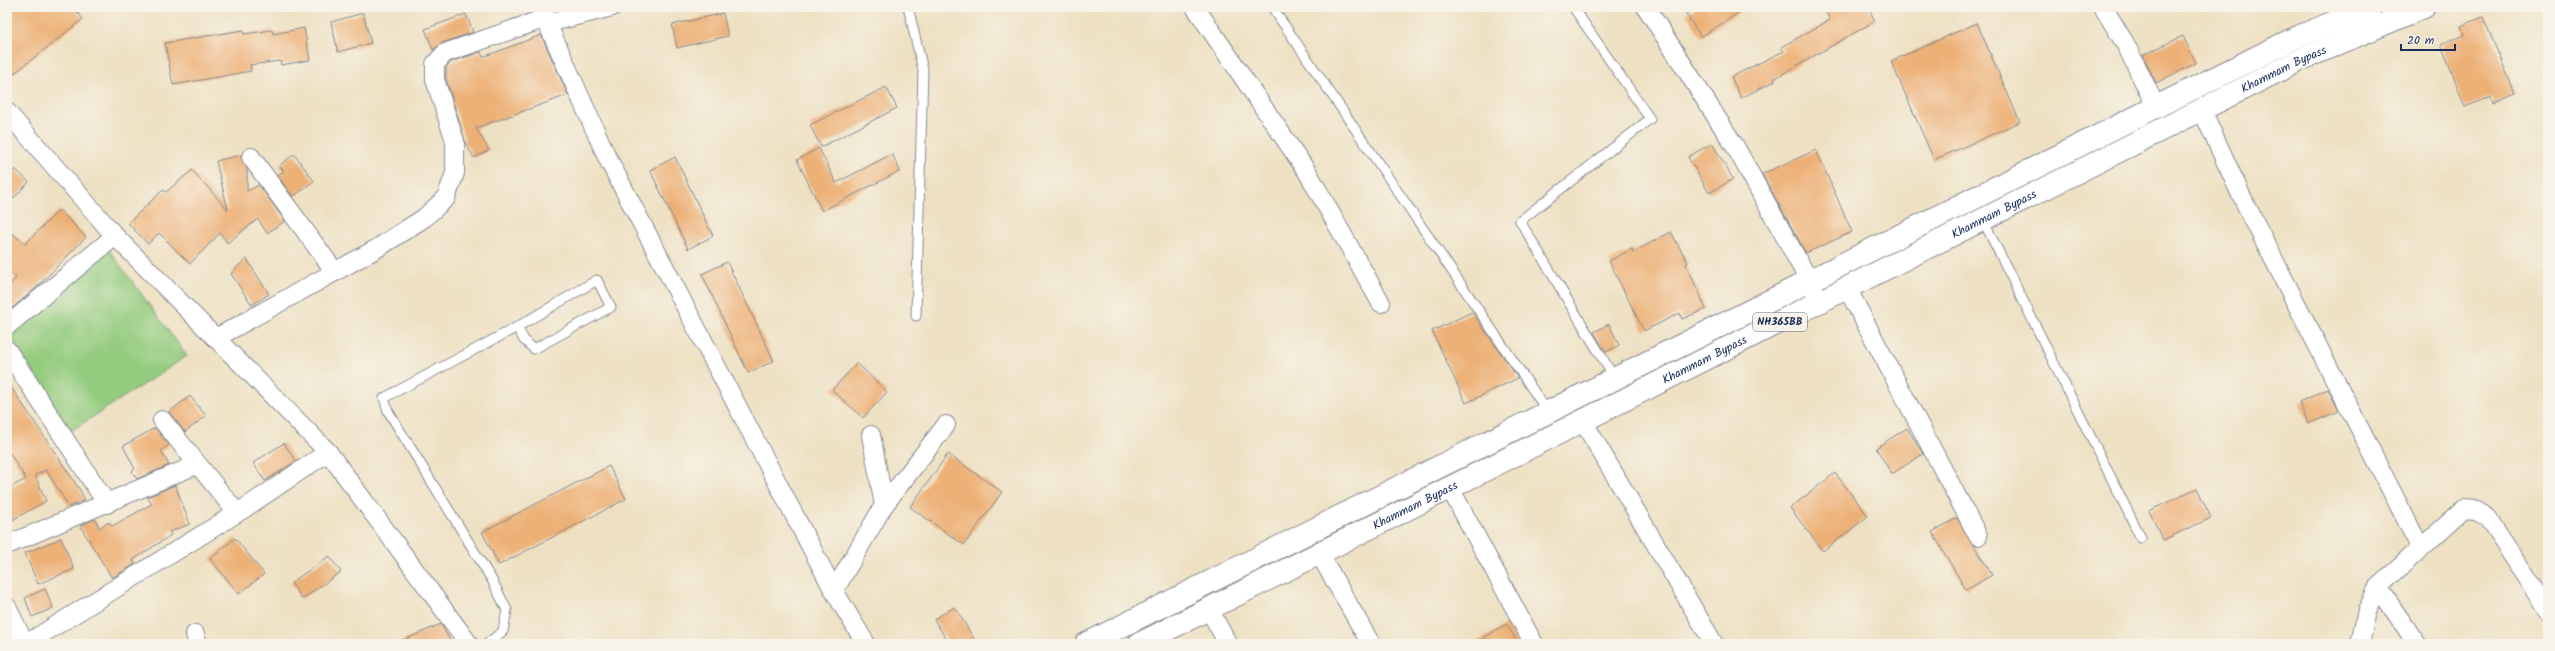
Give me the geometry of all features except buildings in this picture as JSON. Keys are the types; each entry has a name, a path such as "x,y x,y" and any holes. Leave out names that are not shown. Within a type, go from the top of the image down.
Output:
{"highway":[{"name":"Khammam Bypass","path":"1086,644 2156,107 2293,40 2371,7"},
{"name":"Khammam Bypass","path":"1150,642 1209,609 1319,553 2300,60 2424,7"},
{"path":"1453,460 1456,485"}],"street":[{"path":"216,338 335,272 424,218 446,198 455,173 455,141 435,80 435,64 445,53 545,16 612,7"},
{"path":"1194,7 1308,174 1381,302"},
{"path":"1646,7 1736,148 1808,281 1822,301"},
{"path":"2103,7 2126,45 2156,107"},
{"path":"545,16 607,157 834,591 866,644"},
{"path":"2202,110 2242,195 2420,547"},
{"path":"7,112 116,236 328,452 469,644"},
{"path":"251,157 335,272"},
{"path":"7,326 116,236"},
{"path":"1847,288 1978,536"},
{"path":"7,350 107,504"},
{"path":"162,420 196,465 237,513"},
{"path":"1583,421 1714,644"},
{"path":"834,591 884,505 946,425"},
{"path":"871,435 884,505"},
{"path":"7,607 33,642 237,513 328,452"},
{"path":"7,545 107,504 196,465"},
{"path":"1456,485 1534,644"},
{"path":"2360,644 2367,611 2378,588 2420,547 2464,509 2477,510 2488,519 2546,601"},
{"path":"1319,553 1371,644"},
{"path":"2378,588 2417,644"},
{"path":"1209,609 1228,644"}],"lane":[{"path":"908,7 923,70 916,316"},
{"path":"1272,7 1548,412"},
{"path":"1573,7 1650,119 1520,221 1615,379"},
{"path":"1983,220 2141,538"},
{"path":"487,644 503,630 506,610 492,580 388,411 384,398 517,327 597,280 611,307 534,349 524,340 517,327"}],"green space":[{"path":"109,250 187,356 71,431 9,334"}]}
